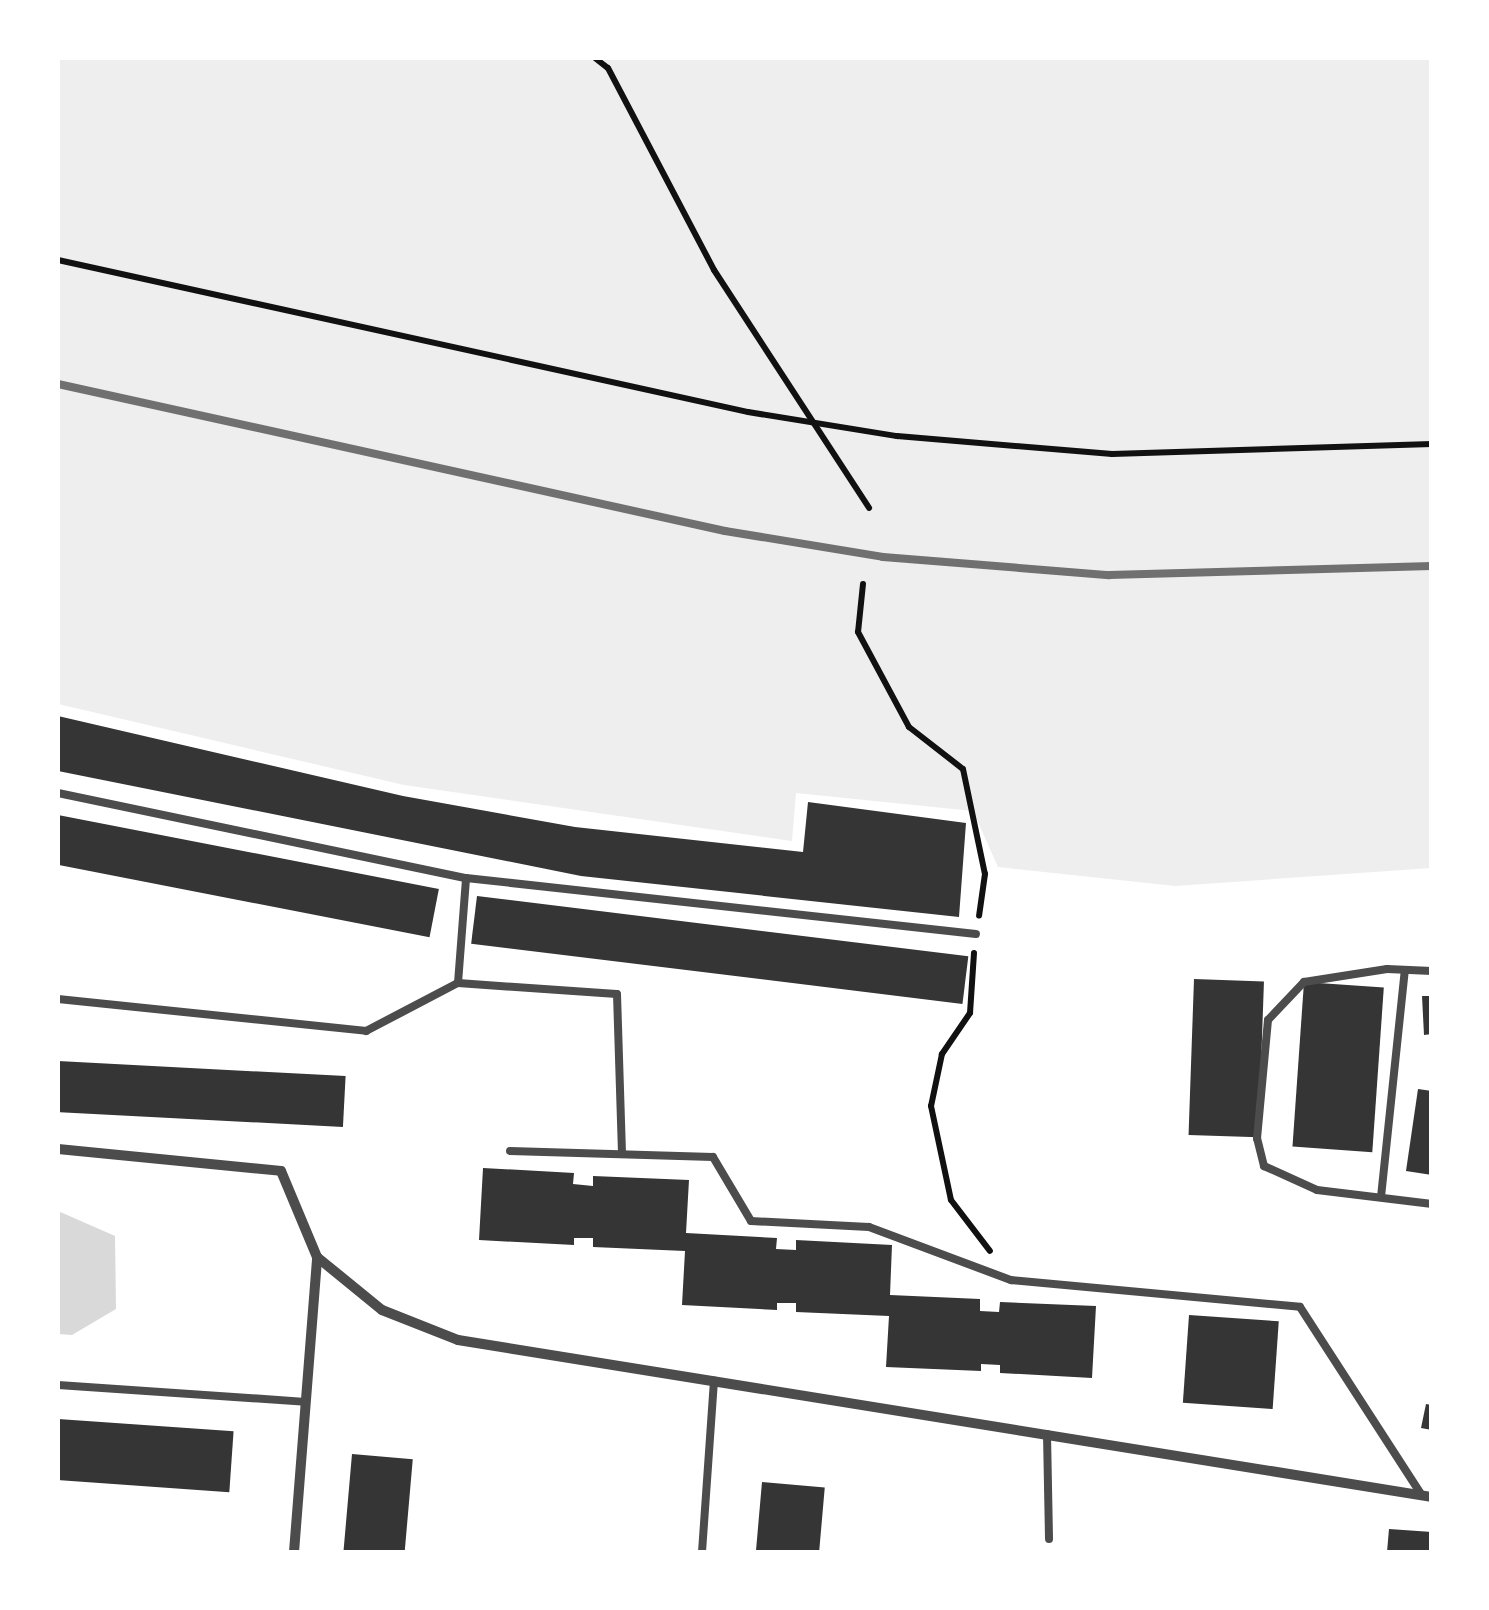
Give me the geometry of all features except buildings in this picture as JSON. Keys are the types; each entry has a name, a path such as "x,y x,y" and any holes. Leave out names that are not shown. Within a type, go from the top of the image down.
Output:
{"street":[{"path":"58,1149 280,1171 318,1257 382,1310 458,1340 1427,1496"},
{"path":"294,1552 318,1257"}],"lane":[{"path":"58,794 466,878 976,934"},
{"path":"458,983 466,878"},
{"path":"1432,971 1406,970 1304,982 1268,1020 1257,1138 1264,1166 1317,1190 1432,1204"},
{"path":"1381,1198 1406,970"},
{"path":"58,998 366,1032 458,983 616,994 622,1154"},
{"path":"510,1152 713,1157 751,1221 869,1227 1011,1280 1300,1306 1427,1496"},
{"path":"702,1552 714,1380"},
{"path":"58,1385 305,1402"},
{"path":"1047,1434 1048,1539"}],"path":[{"path":"596,58 608,68 714,270 869,508"},
{"path":"58,260 813,423 1112,454 1432,444"}],"shaded area":[{"path":"58,58 1431,58 1431,868 1175,886 998,867 973,811 796,793 792,841 404,785 58,704"},
{"path":"58,1211 115,1236 116,1309 72,1335 58,1334"}],"railway":[{"path":"58,384 725,531 883,557 1109,575 1432,566"}]}
